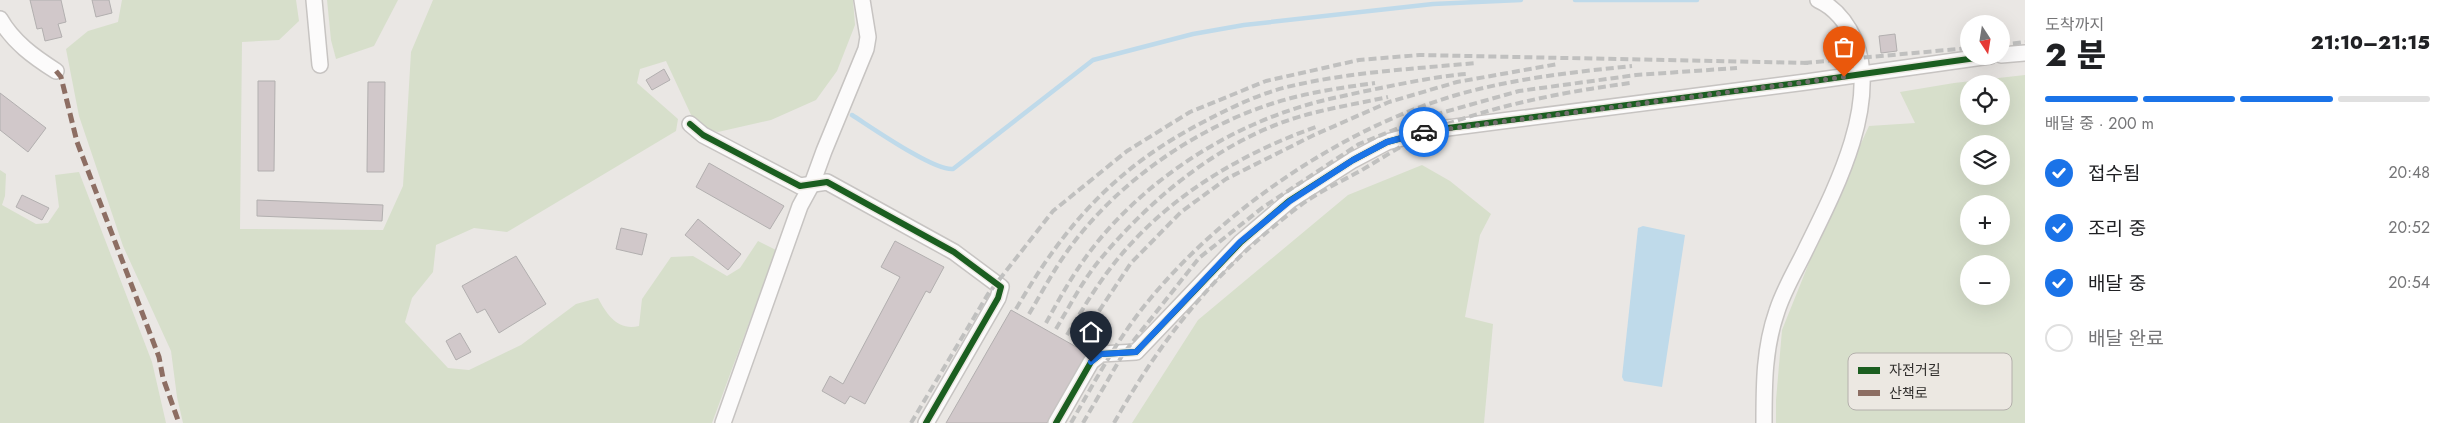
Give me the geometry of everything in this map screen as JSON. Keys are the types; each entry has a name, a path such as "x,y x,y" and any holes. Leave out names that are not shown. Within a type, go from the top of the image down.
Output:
{"street":[{"path":"314,0 320,65"},
{"path":"723,423 800,206 812,184 866,49 868,37 862,0"},
{"path":"1764,423 1764,365 1768,340 1787,285 1845,163 1857,122 1863,74 1861,57 1851,31 1839,14 1818,0"},
{"path":"0,19 15,40 38,60 56,71"},
{"path":"2010,54 2025,52"},
{"path":"1056,423 1091,362 1101,354 1136,352 1240,242 1290,201 1353,160 1387,142 1432,130 1960,60"},
{"path":"690,124 703,135 800,186 828,182 954,252 1001,287 998,298 926,423"}],"green space":[{"path":"122,0 296,0 299,21 279,40 242,42 240,229 383,230 403,186 411,52 433,0 853,0 855,25 837,71 816,100 771,120 718,132 705,129 692,117 666,61 640,69 637,83 678,119 676,131 507,232 474,228 436,245 433,272 412,298 405,322 448,368 469,370 521,345 576,304 598,298 609,316 619,324 632,327 639,326 642,299 671,257 693,256 727,276 740,268 758,241 776,250 712,423 183,423 177,397 171,351 123,246 79,116 66,49 88,31 118,22"},
{"path":"327,0 398,0 374,46 336,59 331,40"},
{"path":"2025,75 2025,423 1776,423 1782,330 1831,208 1869,126 1915,123 1900,92 1960,82 1960,125 2010,125 2010,77"},
{"path":"1422,165 1450,181 1491,214 1480,235 1465,317 1493,324 1484,423 1132,423 1198,320 1348,195"},
{"path":"0,170 6,174 5,196 2,205 36,224 48,223 59,207 55,175 79,172 152,362 166,423 0,423"}],"water":[{"path":"1643,226 1685,235 1662,387 1624,381 1622,377 1638,228"}],"building":[{"path":"30,0 61,0 66,22 58,24 62,37 45,41 42,28 37,29"},
{"path":"92,0 109,0 112,13 96,17"},
{"path":"1895,34 1897,51 1881,53 1879,36"},
{"path":"664,69 670,80 652,90 646,80"},
{"path":"258,81 275,81 274,171 258,171"},
{"path":"368,82 385,82 384,172 367,172"},
{"path":"0,93 46,128 28,152 0,130"},
{"path":"709,163 784,206 770,229 696,187"},
{"path":"22,195 49,208 42,220 16,207"},
{"path":"257,200 383,205 382,221 257,216"},
{"path":"698,219 741,254 728,270 685,235"},
{"path":"621,228 647,234 642,255 616,249"},
{"path":"895,241 944,267 930,293 926,291 865,404 850,396 845,404 822,391 830,376 843,384 900,277 881,267"},
{"path":"516,256 546,304 499,333 485,309 477,313 462,286"},
{"path":"1011,310 1087,353 1047,423 946,423"},
{"path":"460,333 471,352 456,360 446,341"}],"waterway":[{"path":"852,115 918,156 944,168 953,169 1093,60 1193,34 1244,25 1433,4 1521,0"},
{"path":"1575,0 1697,0"}],"railway":[{"path":"2010,44 2025,42"},
{"path":"1804,63 1960,49"},
{"path":"911,423 988,294 1053,211 1127,151 1190,112 1266,81 1359,60 1420,55 1810,63"},
{"path":"1016,309 1054,250 1096,200 1120,177 1146,157 1207,120 1266,93 1310,82 1381,72 1476,63"},
{"path":"1079,341 1131,263 1181,212 1226,179 1314,135 1389,102 1457,82 1558,64"},
{"path":"1071,423 1118,343 1150,299 1213,234 1249,204 1288,176 1328,151 1369,129 1453,96 1519,81 1632,66"},
{"path":"1083,423 1123,354 1199,258 1262,208 1359,144 1423,118 1519,91 1636,75 1737,68"},
{"path":"1046,323 1081,264 1102,236 1126,210 1182,165 1212,146 1244,129 1310,104 1400,84 1466,74"},
{"path":"1029,314 1051,276 1085,228 1106,205 1155,164 1210,130 1268,105 1308,94 1375,83"},
{"path":"1114,423 1152,361 1194,306 1242,255 1268,231 1312,197 1396,149 1456,121 1542,98 1630,83"},
{"path":"1056,329 1098,262 1118,239 1161,197 1210,159 1237,143 1292,119 1328,109 1388,97"},
{"path":"1067,335 1101,281 1127,248 1149,225 1174,204 1200,185 1256,152 1316,127"}],"marked path":[{"path":"56,71 61,77 77,142 159,357 163,378 179,423"}],"cycle path":[{"path":"1056,423 1091,362 1101,354 1136,352 1241,242 1289,201 1353,160 1387,142 1432,130 1960,60"},
{"path":"690,124 703,135 800,186 827,182 954,252 1001,287 998,298 926,423"}],"way so far":[{"path":"1424,132 1844,77"}],"route":[{"path":"1091,362 1101,354 1136,352 1240,242 1290,201 1353,160 1387,142 1424,132"}]}
